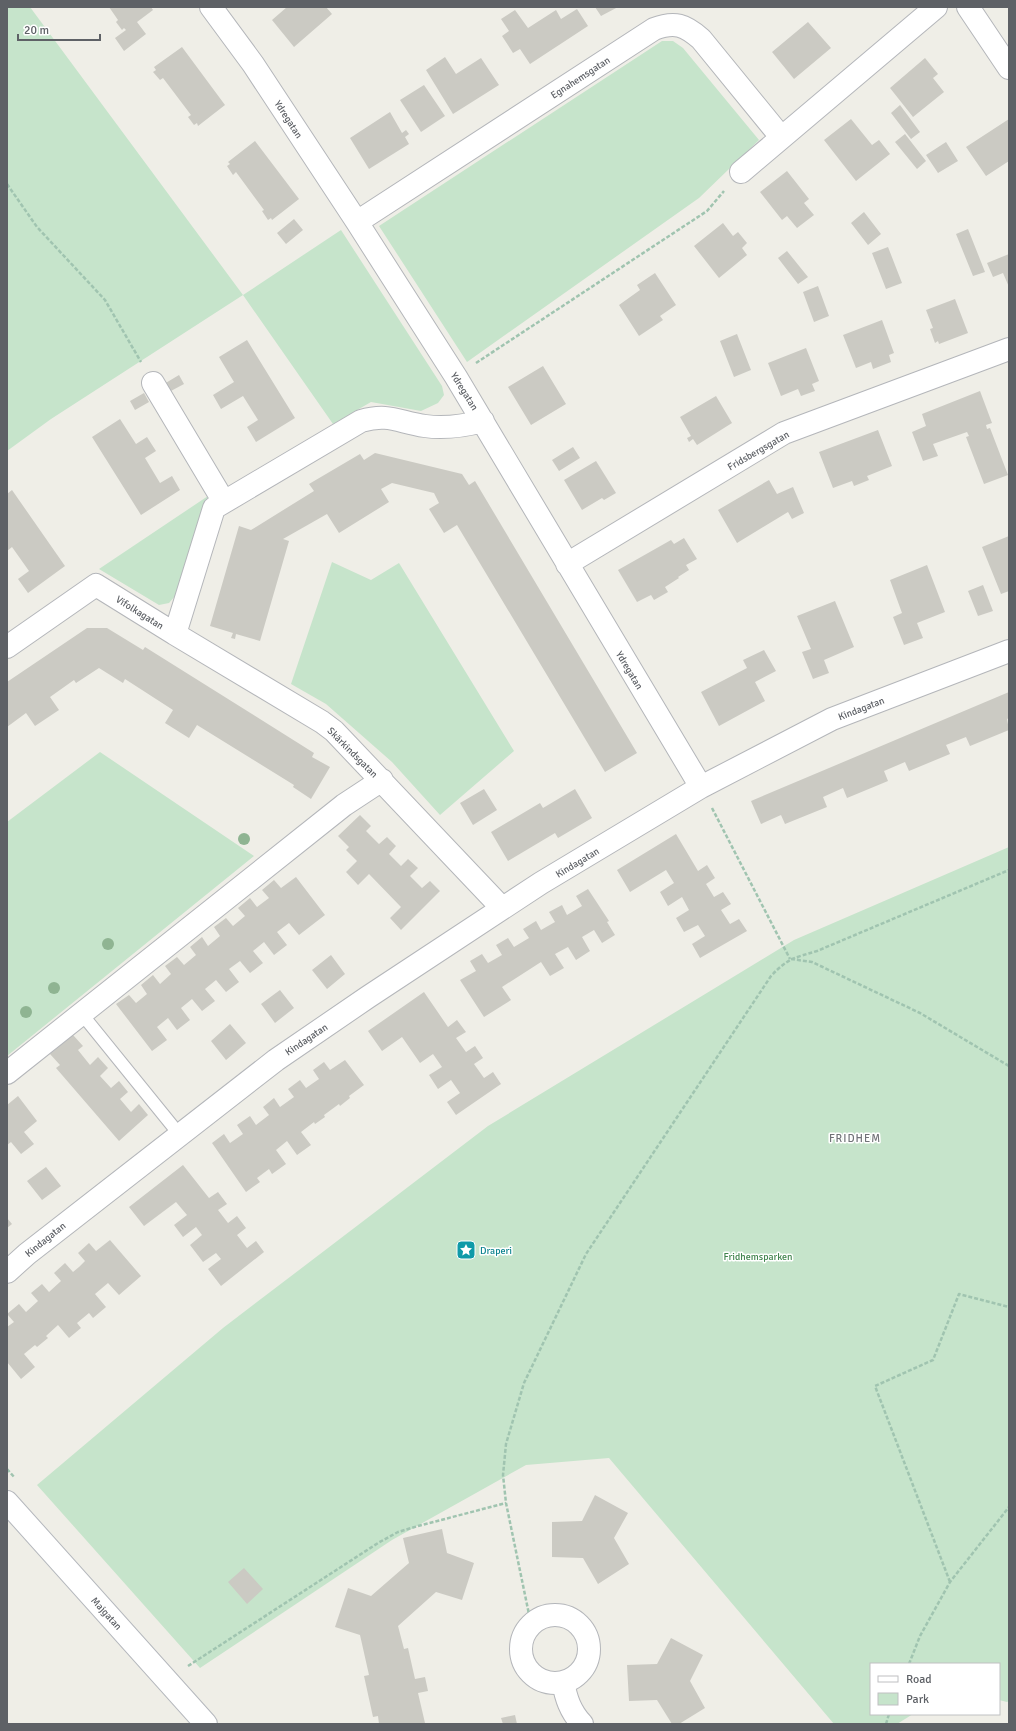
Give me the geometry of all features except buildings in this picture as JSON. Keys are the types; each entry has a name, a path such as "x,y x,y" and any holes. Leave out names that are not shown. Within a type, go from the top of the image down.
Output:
{"street":[{"path":"741,172 936,7"},
{"path":"968,7 1009,68"},
{"name":"Ydregatan","path":"221,10 253,64 357,222 456,377 701,787"},
{"name":"Egnahemsgatan","path":"357,222 648,33 668,24 679,25 690,30 701,39 781,137"},
{"name":"Fridsbergsgatan","path":"567,564 784,433 1009,349"},
{"path":"153,383 224,502"},
{"name":"Vifolkagatan","path":"7,647 96,585 175,634 214,508 361,421 375,417 385,417 425,426 439,427 460,426 483,421"},
{"name":"Skärkindsgatan","path":"175,634 322,722 334,731 502,908"},
{"name":"Kindagatan","path":"7,1272 27,1254 276,1060 502,908 701,787 832,719 1009,651"},
{"path":"7,1073 344,805 382,780"},
{"name":"Majgatan","path":"7,1502 206,1724"},
{"path":"558,1615 574,1620 582,1628 587,1637 589,1648 587,1660 582,1670 563,1682 552,1683 541,1680 532,1674 525,1665 521,1654 521,1643 524,1633 531,1624 541,1617 558,1615"},
{"path":"563,1682 566,1699 582,1724"}],"lane":[{"path":"81,1013 180,1134"}],"path":[{"path":"456,377 707,211 741,172"},
{"path":"7,184 37,227 105,300 153,383"},
{"path":"701,787 790,959"},
{"path":"531,1624 506,1504 503,1475 506,1444 524,1383 586,1254 771,976 790,959 817,951 1009,870"},
{"path":"790,959 812,962 920,1013 1009,1066"},
{"path":"950,1582 875,1386 933,1360 959,1294 1009,1307"},
{"path":"168,1681 190,1665 378,1543 398,1532 506,1504"},
{"path":"909,1663 920,1636 950,1582 1009,1507"}],"green space":[{"path":"7,7 30,7 243,295 51,419 7,451"},
{"path":"662,41 673,41 683,48 759,140 699,198 467,362 379,226"},
{"path":"341,230 442,386 444,395 438,403 421,411 371,402 333,424 243,295"},
{"path":"208,496 176,595 169,603 159,605 99,569"},
{"path":"332,562 371,580 399,563 514,751 440,815 392,762 326,704 291,684"},
{"path":"100,752 254,856 7,1056 7,822"},
{"name":"Fridhemsparken","path":"1009,847 1009,1701 1000,1700 1000,1663 870,1663 870,1715 911,1715 897,1724 834,1724 609,1458 526,1465 392,1540 200,1668 37,1485 223,1328 488,1126 794,940"}],"place":[{"name":"Draperi","path":"466,1250"}],"district":[{"name":"FRIDHEM","path":"855,1138"}]}
